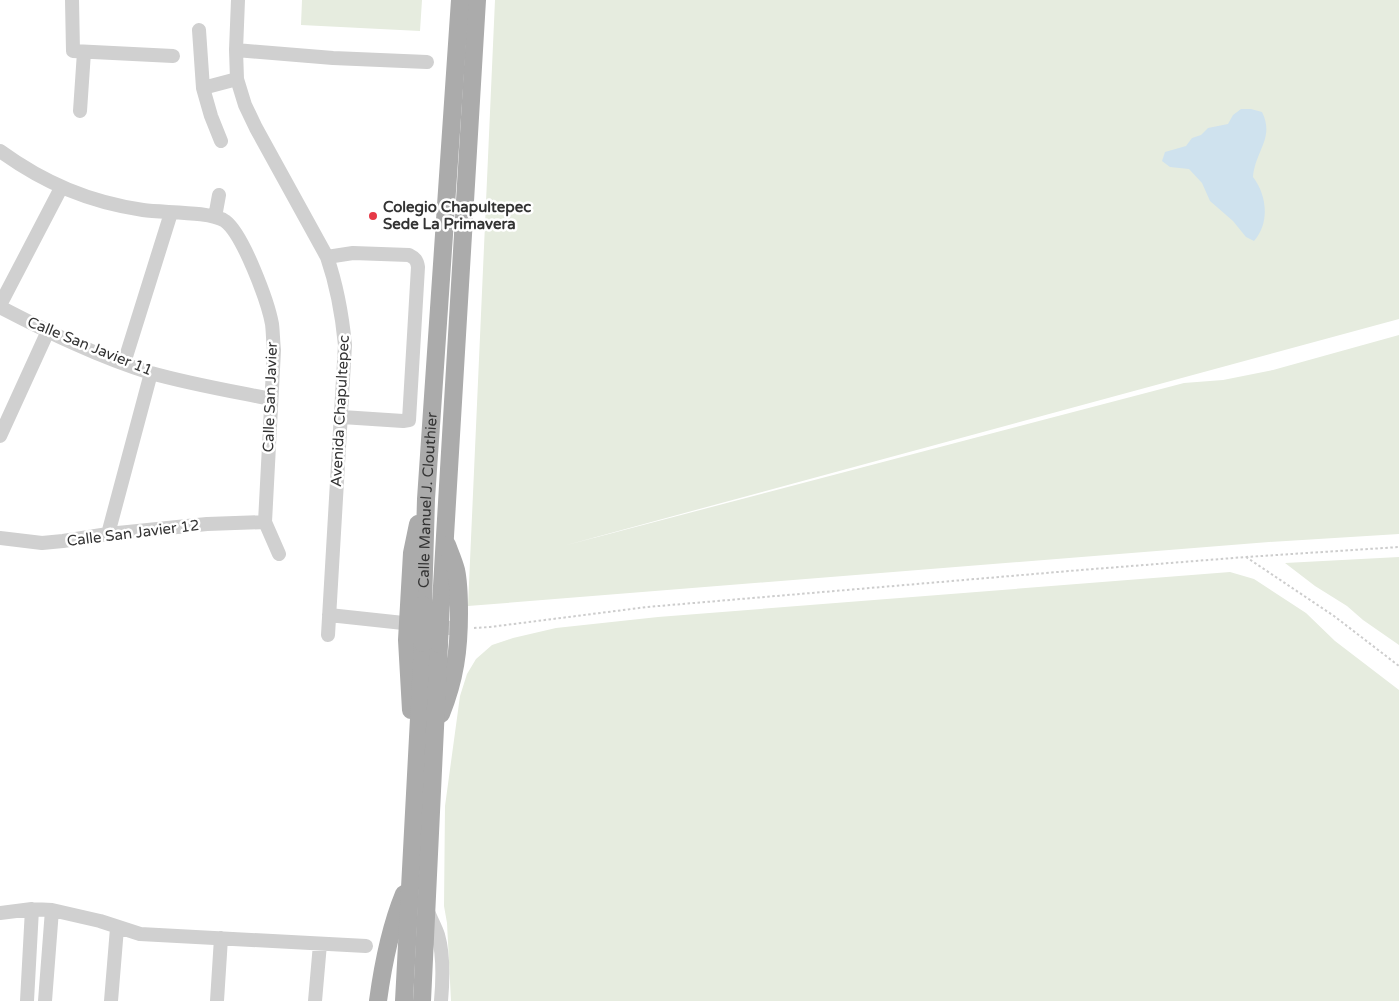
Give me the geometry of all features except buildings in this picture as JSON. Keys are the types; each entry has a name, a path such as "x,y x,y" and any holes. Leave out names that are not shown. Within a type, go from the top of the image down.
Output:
{"main road":[{"name":"Calle Manuel J. Clouthier","path":"422,1001 436,726 426,499 460,0"},
{"name":"Calle Manuel J. Clouthier","path":"432,604 445,537 477,0"},
{"path":"418,736 412,720 407,640 412,553 426,499"},
{"path":"436,726 450,693 458,655 458,583 456,568 445,537"},
{"name":"Calle Manuel J. Clouthier","path":"404,1001 418,736 431,643"},
{"path":"378,1001 391,931 409,882"}],"street":[{"path":"72,0 72,49 75,51 173,56"},
{"name":"Avenida Chapultepec","path":"238,0 236,50 238,79 245,105 327,257 342,311 345,345 342,417 328,636"},
{"path":"199,30 203,88 211,116 221,140"},
{"path":"236,50 427,62"},
{"path":"80,111 84,52"},
{"path":"203,88 238,79"},
{"path":"0,151 28,170 61,188 88,198 116,205 219,218 219,195"},
{"path":"0,306 61,188"},
{"path":"124,363 171,213"},
{"name":"Calle San Javier","path":"219,218 230,225 236,234 256,275 272,324 274,350 266,522 280,554"},
{"path":"327,257 353,253 409,255 414,257 418,267 409,420 342,417"},
{"name":"Calle San Javier 11","path":"0,306 48,332 124,363 151,372 271,399"},
{"path":"0,436 48,332"},
{"path":"108,534 151,372"},
{"name":"Calle San Javier 12","path":"0,538 42,543 216,523 266,522"},
{"path":"329,615 459,629"},
{"path":"426,908 438,934 442,967 441,1001"},
{"path":"26,1001 32,909"},
{"path":"0,913 32,909 52,910 100,921 140,934 366,946"},
{"path":"45,1001 52,910"},
{"path":"111,1001 117,928"},
{"path":"217,1001 222,938"},
{"path":"31,944 49,945"},
{"path":"315,1001 320,944"}],"path":[{"path":"459,629 490,627 647,607 1246,557 1399,548"},
{"path":"1246,557 1334,616 1399,666"}],"shaded area":[{"path":"302,0 422,0 420,31 301,25"},
{"path":"495,0 1399,0 1399,319 563,546 1184,383 1223,380 1273,370 1399,335 1399,534 1269,542 468,606"},
{"path":"1399,557 1399,645 1285,563"},
{"path":"1230,572 1254,579 1306,613 1335,641 1399,690 1399,1001 451,1001 447,923 444,906 445,806 460,696 467,674 476,659 492,645 556,628 658,617"}],"water":[{"path":"1241,109 1262,112 1266,129 1253,177 1264,200 1265,209 1263,226 1254,241 1246,237 1233,221 1210,201 1202,183 1189,169 1170,167 1162,161 1165,152 1186,146 1192,138 1201,135 1208,128 1228,124 1233,115"}],"place":[{"name":"Colegio Chapultepec Sede La Primavera","path":"373,216"}]}
